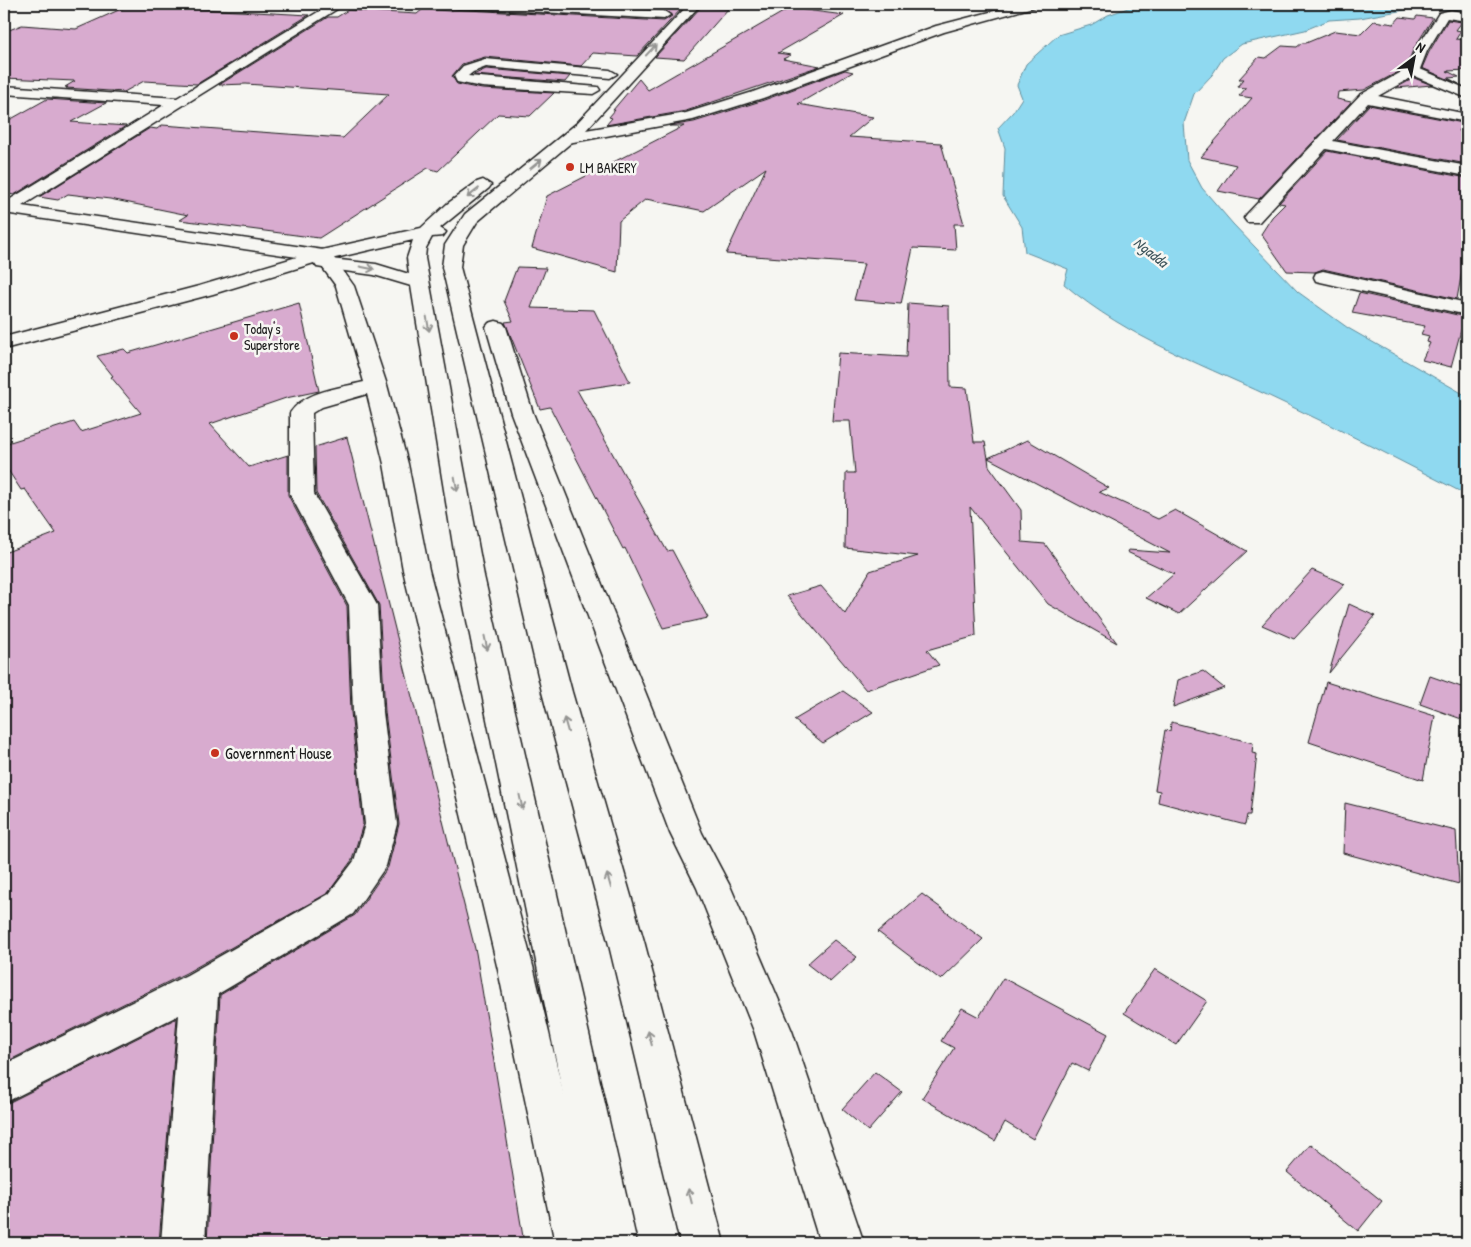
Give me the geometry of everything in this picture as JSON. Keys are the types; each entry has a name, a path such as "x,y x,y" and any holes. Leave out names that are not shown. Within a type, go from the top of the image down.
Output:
{"street":[{"path":"5,208 339,4"},
{"path":"450,4 664,16"},
{"path":"581,103 674,4"},
{"path":"696,4 581,127 506,188 459,232 449,259 557,692 626,941 702,1243"},
{"path":"568,138 688,117 758,95 940,29 1033,4"},
{"path":"1253,218 1365,98 1413,71 1421,50 1443,16 1450,14 1467,17"},
{"path":"593,90 482,83 467,81 462,79 461,76 476,65 492,63 610,74"},
{"path":"1413,71 1467,94"},
{"path":"4,90 179,102"},
{"path":"1365,98 1467,118"},
{"path":"1321,143 1467,171"},
{"path":"496,176 425,232 416,250 472,576 615,1243"},
{"path":"5,208 376,270 421,283"},
{"path":"4,343 425,232 459,232"},
{"path":"318,260 345,286 376,385 396,464 416,570 516,970 577,1243"},
{"path":"1323,277 1467,309"},
{"path":"496,327 522,413 686,833 714,888 773,1031 842,1243"},
{"path":"4,1086 200,986 341,904 369,866 381,824 368,712 363,605 302,494 301,413 314,402 376,385"},
{"path":"183,1243 200,986"}],"water":[{"name":"Ngadda","path":"1139,4 1467,4 1467,9 1410,9 1360,18 1329,20 1305,30 1242,44 1223,58 1212,75 1194,94 1184,123 1187,160 1202,188 1233,224 1298,292 1348,328 1467,396 1467,495 1307,414 1170,351 1142,336 1115,321 1064,284 1068,269 1025,252 1022,227 1003,196 1005,148 998,128 1013,112 1022,98 1017,85 1026,64 1058,35 1091,25 1108,15"}],"building":[{"path":"549,4 684,6 637,56 593,53 581,66 485,57 462,64 452,76 457,84 482,89 554,93 530,116 498,114 438,171 428,168 319,238 180,220 188,215 110,199 68,194 58,200 39,197 150,128 157,129 162,125 343,138 389,94 246,84 219,85 328,17 337,17 348,10 417,14 423,9 450,11 450,9 664,21 672,16 664,9"},
{"path":"130,5 309,15 197,84 144,81 124,92 65,87 75,81 4,78 4,32 22,25 76,29"},
{"path":"701,7 728,9 684,59 655,57"},
{"path":"790,8 844,15 778,53 791,55 783,59 820,66 686,111 606,125 612,118 609,117 615,110 613,110 639,79 648,90"},
{"path":"1417,16 1433,18 1413,50 1406,68 1364,90 1338,92 1337,99 1351,102 1259,199 1218,191 1236,165 1201,157 1252,98 1239,96 1246,88 1237,87 1244,79 1239,79 1259,57 1266,58 1282,46 1297,47 1302,43 1335,31 1361,34 1374,21 1394,24 1400,17 1415,19"},
{"path":"1448,20 1462,22 1456,30 1461,31 1456,39 1467,40 1467,70 1447,71 1459,77 1448,78 1459,84 1422,68"},
{"path":"486,69 570,76 565,82 473,75"},
{"path":"845,70 853,72 798,104 873,117 849,137 941,143 964,224 954,224 956,250 913,248 901,304 854,300 864,264 726,254 766,168 704,211 646,199 619,221 617,272 532,248 547,196 684,126 669,126 694,122 764,100"},
{"path":"1414,78 1432,85 1396,88"},
{"path":"47,99 106,103 71,122 126,126 14,195 4,193 4,123"},
{"path":"1369,105 1463,123 1458,131 1467,133 1467,164 1337,140"},
{"path":"1327,151 1467,178 1466,249 1457,299 1323,269 1315,272 1287,271 1261,234 1272,217 1285,204 1279,203"},
{"path":"517,267 546,268 531,308 594,310 630,382 577,390 667,551 672,550 708,618 663,628 625,548 623,549 550,407 540,409 505,322 513,321 504,301"},
{"path":"1359,293 1462,316 1463,323 1451,367 1422,360 1430,343 1427,342 1429,336 1421,334 1425,326 1352,313"},
{"path":"299,303 319,391 286,398 210,424 249,467 288,455 288,495 347,606 351,712 363,824 352,860 328,893 186,973 4,1063 4,553 56,533 25,489 21,490 4,464 4,444 74,422 81,432 141,413 111,377 113,376 97,356 124,349 128,353"},
{"path":"908,303 949,306 950,387 967,388 974,442 985,442 989,466 1021,510 1022,542 1045,544 1117,643 1048,604 970,507 976,636 927,650 939,665 866,690 787,596 821,586 845,614 870,571 918,556 845,548 846,473 855,473 850,421 832,421 838,353 906,357"},
{"path":"347,437 476,953 524,1243 207,1243 220,995 355,915 388,867 399,824 385,712 379,605 316,493 315,447"},
{"path":"1027,440 1109,488 1099,492 1158,519 1175,510 1247,551 1179,614 1146,598 1174,574 1127,552 1128,550 1170,553 988,458"},
{"path":"1312,570 1345,584 1294,639 1262,625"},
{"path":"1349,604 1375,616 1329,673"},
{"path":"1203,671 1224,688 1173,707 1178,680"},
{"path":"1430,676 1467,689 1467,721 1420,704"},
{"path":"1326,682 1435,716 1423,780 1309,742"},
{"path":"843,691 873,712 823,743 794,720"},
{"path":"1171,722 1253,743 1252,753 1257,754 1250,815 1247,815 1245,825 1158,802 1160,791 1155,790 1165,730 1170,731"},
{"path":"1345,803 1456,831 1459,884 1343,853"},
{"path":"922,894 983,939 941,980 878,932"},
{"path":"834,940 857,957 830,982 807,964"},
{"path":"1155,969 1207,1001 1176,1045 1124,1013"},
{"path":"1003,978 1108,1034 1088,1071 1072,1063 1033,1139 1005,1122 995,1141 922,1098 954,1048 941,1041 962,1008 979,1017"},
{"path":"177,1018 159,1243 4,1243 4,1105"},
{"path":"875,1072 902,1092 868,1131 842,1109"},
{"path":"1311,1144 1382,1201 1358,1231 1287,1172"}],"place":[{"name":"LM BAKERY","path":"570,167"},
{"name":"Today's Superstore","path":"234,336"},
{"name":"Government House","path":"215,753"}]}
